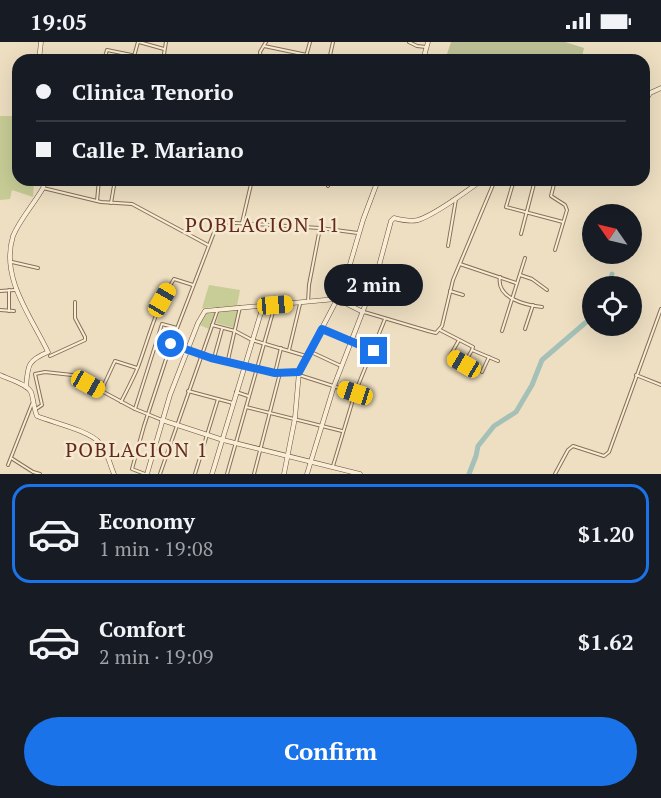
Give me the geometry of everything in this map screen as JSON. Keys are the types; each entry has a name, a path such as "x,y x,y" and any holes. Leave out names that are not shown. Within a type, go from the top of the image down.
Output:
{"street":[{"path":"106,54 107,50 135,54 139,42 164,48"},
{"path":"163,54 166,42"},
{"path":"260,54 266,42"},
{"path":"409,42 426,47"},
{"path":"424,54 428,42"},
{"path":"264,46 302,54"},
{"path":"97,201 98,186"},
{"path":"111,203 114,186"},
{"path":"242,223 251,186"},
{"path":"284,474 295,418 299,373 347,276 358,233 376,186"},
{"path":"307,474 334,386 363,312 392,221 394,218 419,220 474,186"},
{"path":"358,233 223,221 216,225 171,344 132,469 146,474 187,350 203,313 207,310 337,299 363,312 428,332 436,333 440,330 450,291 492,186"},
{"path":"512,186 506,207 563,222"},
{"path":"521,234 533,186"},
{"path":"554,186 551,196 567,210 555,250"},
{"path":"50,355 15,290 9,261 13,237 43,188 97,201 132,204 209,246"},
{"path":"448,246 456,199"},
{"path":"308,302 320,228"},
{"path":"502,331 525,258"},
{"path":"9,261 38,268"},
{"path":"460,264 516,283"},
{"path":"520,275 532,279 547,290"},
{"path":"500,277 498,284 501,292 512,298 542,307"},
{"path":"121,402 137,368 162,300 174,279 194,285"},
{"path":"9,290 9,311"},
{"path":"0,291 15,290"},
{"path":"450,291 464,295"},
{"path":"26,387 28,367 35,357 50,355 85,339 75,318 75,302"},
{"path":"289,350 300,303"},
{"path":"227,474 275,305"},
{"path":"525,328 533,305"},
{"path":"212,474 263,306"},
{"path":"227,361 240,307"},
{"path":"160,474 218,309"},
{"path":"555,474 568,450 573,446 604,456 609,452 661,309"},
{"path":"0,310 14,311"},
{"path":"332,468 355,393 386,319"},
{"path":"135,409 162,324 178,328"},
{"path":"212,325 252,340 307,354 341,366"},
{"path":"214,358 223,328"},
{"path":"322,329 374,351"},
{"path":"440,330 473,347 472,350 498,362"},
{"path":"459,340 450,356 464,364 472,350"},
{"path":"171,344 201,355 257,369 275,373 299,373 355,393"},
{"path":"275,373 281,348"},
{"path":"482,372 489,357"},
{"path":"101,391 115,361 137,368"},
{"path":"34,409 42,405 35,374 45,372 72,375 147,415 177,426 309,463 360,474"},
{"path":"254,474 268,412 280,373"},
{"path":"0,375 26,387 32,394 32,404 8,465"},
{"path":"636,375 661,385"},
{"path":"188,391 233,403"},
{"path":"236,392 249,396"},
{"path":"195,474 218,399"},
{"path":"32,404 37,416"},
{"path":"246,407 342,431"},
{"path":"28,415 37,416 98,441 103,446 114,474"},
{"path":"10,458 40,474"}],"green space":[{"path":"451,42 565,42 584,48 582,54 447,54"},
{"path":"0,116 12,116 12,186 34,186 33,197 12,190 10,199 0,200"},
{"path":"209,285 240,290 237,306 202,308"},
{"path":"239,309 234,328 216,323 220,310"},
{"path":"215,311 209,329 199,325 206,313"}],"waterway":[{"path":"469,474 478,446 494,426 516,412 532,385 542,360 582,326"}],"district":[{"name":"POBLACION 11","path":"263,224"},
{"name":"POBLACION 1","path":"137,449"}],"route":[{"path":"171,344 211,358 275,373 299,372 308,351 322,329 374,351"}]}
